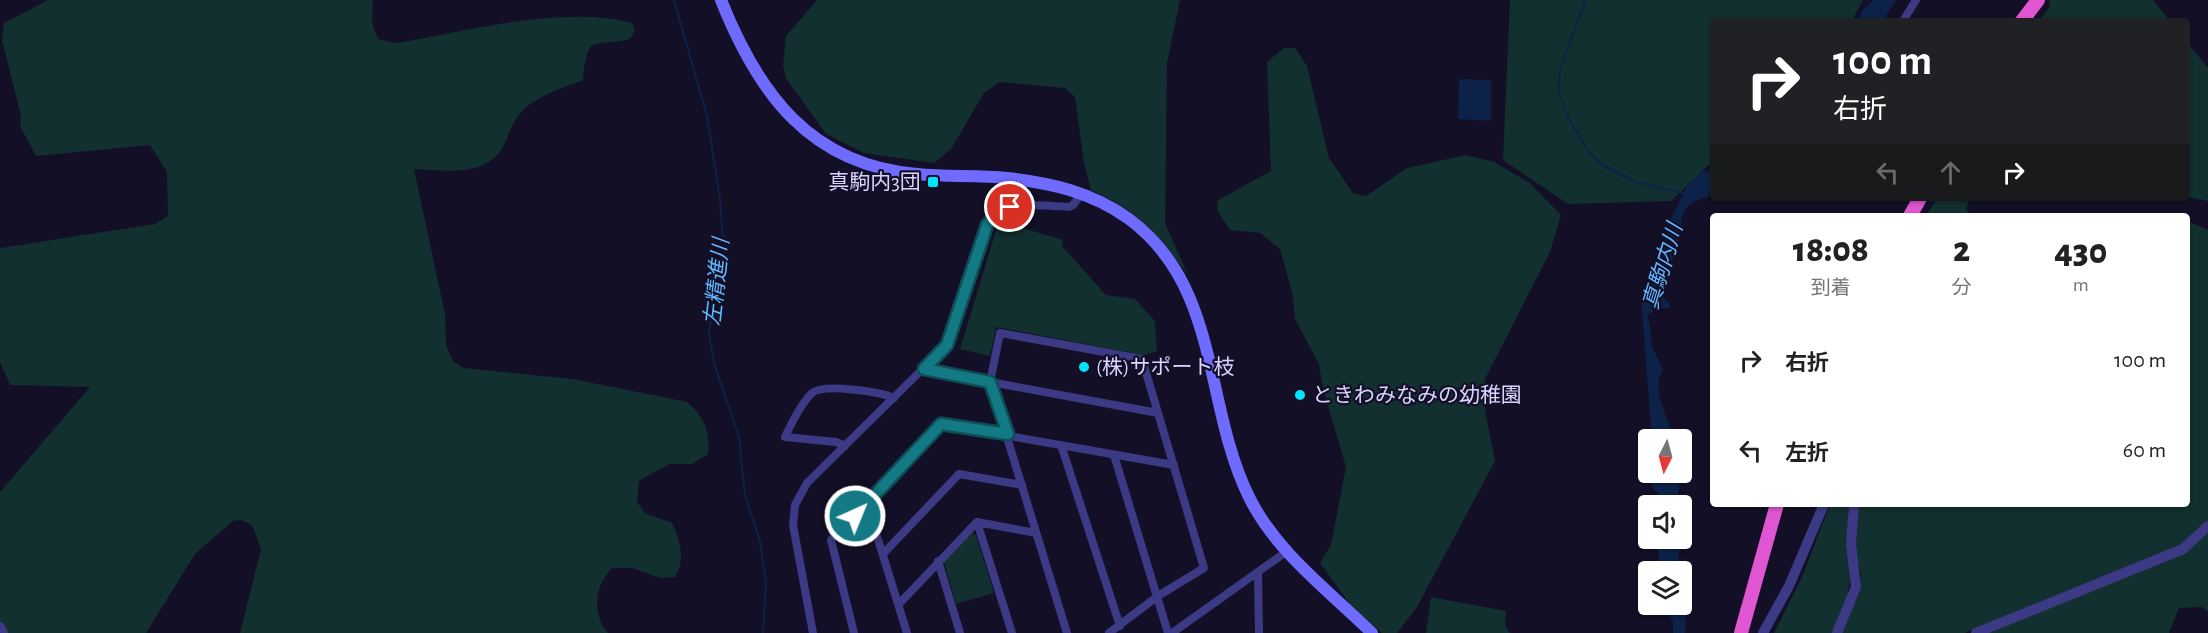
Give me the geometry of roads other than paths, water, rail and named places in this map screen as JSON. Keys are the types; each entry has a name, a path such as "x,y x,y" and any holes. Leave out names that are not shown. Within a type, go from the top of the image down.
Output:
{"highway":[{"path":"2024,18 2038,0"},
{"path":"1741,633 1776,507"}],"main road":[{"path":"721,0 736,36 772,98 794,122 814,138 842,154 878,168 916,174 1035,181 1082,193 1107,205 1146,233 1161,249 1184,282 1202,328 1238,472 1261,518 1286,552 1372,633"}],"street":[{"path":"1905,18 1916,0"},
{"path":"813,633 793,525 795,505 807,483 947,345 992,218 1020,204 1069,207 1082,193"},
{"path":"1067,633 1008,434 990,382 1000,333 1142,359 1204,568 1158,596 1109,633"},
{"path":"924,369 1158,413"},
{"path":"845,446 836,442 785,437 813,393 823,388 884,393 894,398"},
{"path":"854,633 831,540 941,424 1174,465"},
{"path":"1061,445 1120,626"},
{"path":"1114,455 1170,633 1258,574 1286,552"},
{"path":"884,554 959,474 1022,486"},
{"path":"867,504 907,633"},
{"path":"1763,633 1789,585 1823,507"},
{"path":"1837,633 1856,587 1851,544 1854,507"},
{"path":"977,522 1036,533"},
{"path":"899,604 977,522"},
{"path":"977,522 1012,633"},
{"path":"1976,633 2183,549 2208,526"},
{"path":"938,561 960,633"},
{"path":"1258,574 1259,633"},
{"path":"0,627 3,633"}],"water":[{"path":"1874,0 1896,0 1885,18 1859,18 1862,10"},
{"path":"1459,79 1491,80 1491,121 1458,119"},
{"name":"真駒内川","path":"1710,171 1708,197 1697,200 1684,211 1676,253 1662,278 1661,291 1670,303 1669,308 1657,308 1647,316 1652,347 1663,369 1659,377 1659,393 1671,429 1651,429 1641,298 1655,279 1671,219 1688,184 1702,172"},
{"path":"1650,483 1679,483 1678,495 1658,494"},
{"path":"1680,549 1678,561 1659,561 1658,550"},
{"path":"1667,615 1686,615 1685,633 1673,633 1673,621"}],"waterway":[{"name":"左精進川","path":"674,0 707,116 720,199 723,240 709,333 714,363 739,437 745,495 760,541 766,583 763,633"},
{"path":"1586,0 1560,69 1558,90 1569,119 1588,151 1604,166 1636,182 1686,194"}],"place":[{"name":"真駒内3団","path":"933,182"},
{"name":"(株)サポート枝","path":"1084,367"},
{"name":"ときわみなみの幼稚園","path":"1300,395"}]}
